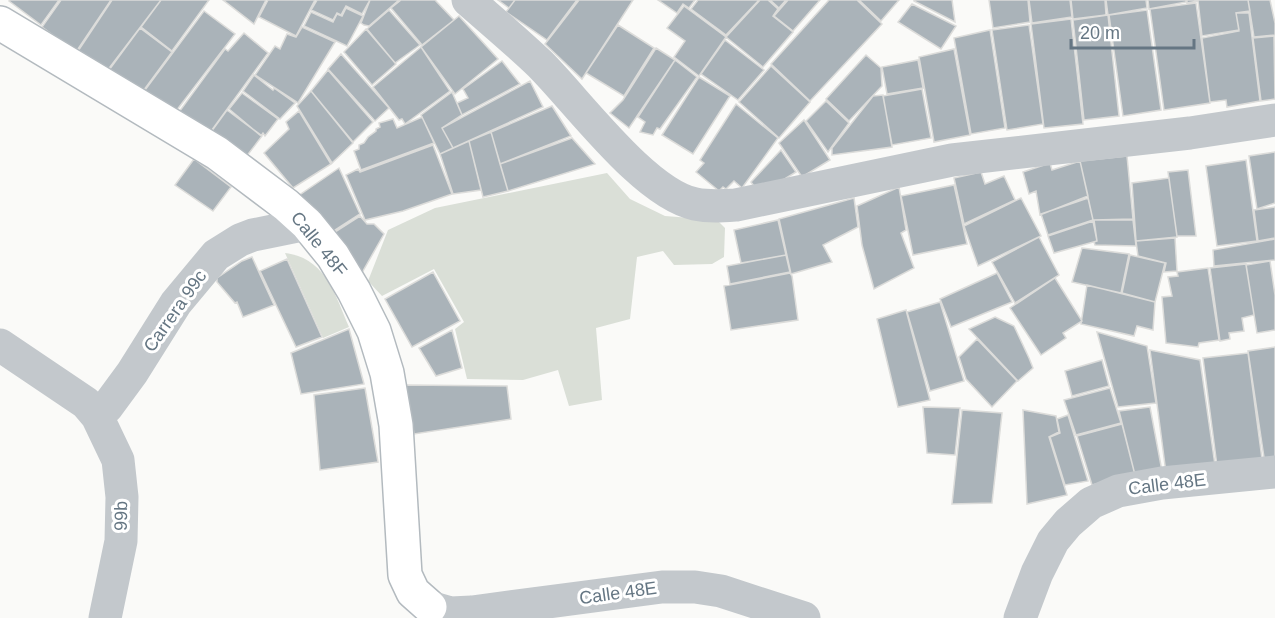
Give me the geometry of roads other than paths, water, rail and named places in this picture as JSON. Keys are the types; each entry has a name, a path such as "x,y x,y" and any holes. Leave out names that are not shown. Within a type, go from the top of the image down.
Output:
{"street":[{"path":"468,0 540,64 636,167 654,183 693,204 713,207 753,202 952,160 1190,133 1275,120"},
{"name":"Calle 48F","path":"0,23 218,153 286,205 307,224 333,256 374,331 387,374 396,425 405,575 413,592 430,607"},
{"name":"Carrera 99c","path":"97,416 107,407 132,373 176,303 216,255 253,235 307,224"},
{"path":"0,345 86,403 97,416"},
{"name":"99b","path":"97,416 118,460 121,481 121,540 105,618"},
{"name":"Calle 48E","path":"1020,618 1036,573 1053,541 1068,523 1092,503 1118,490 1162,483 1275,472"},
{"name":"Calle 48E","path":"430,607 451,614 662,587 695,587 721,591 804,618"}]}
